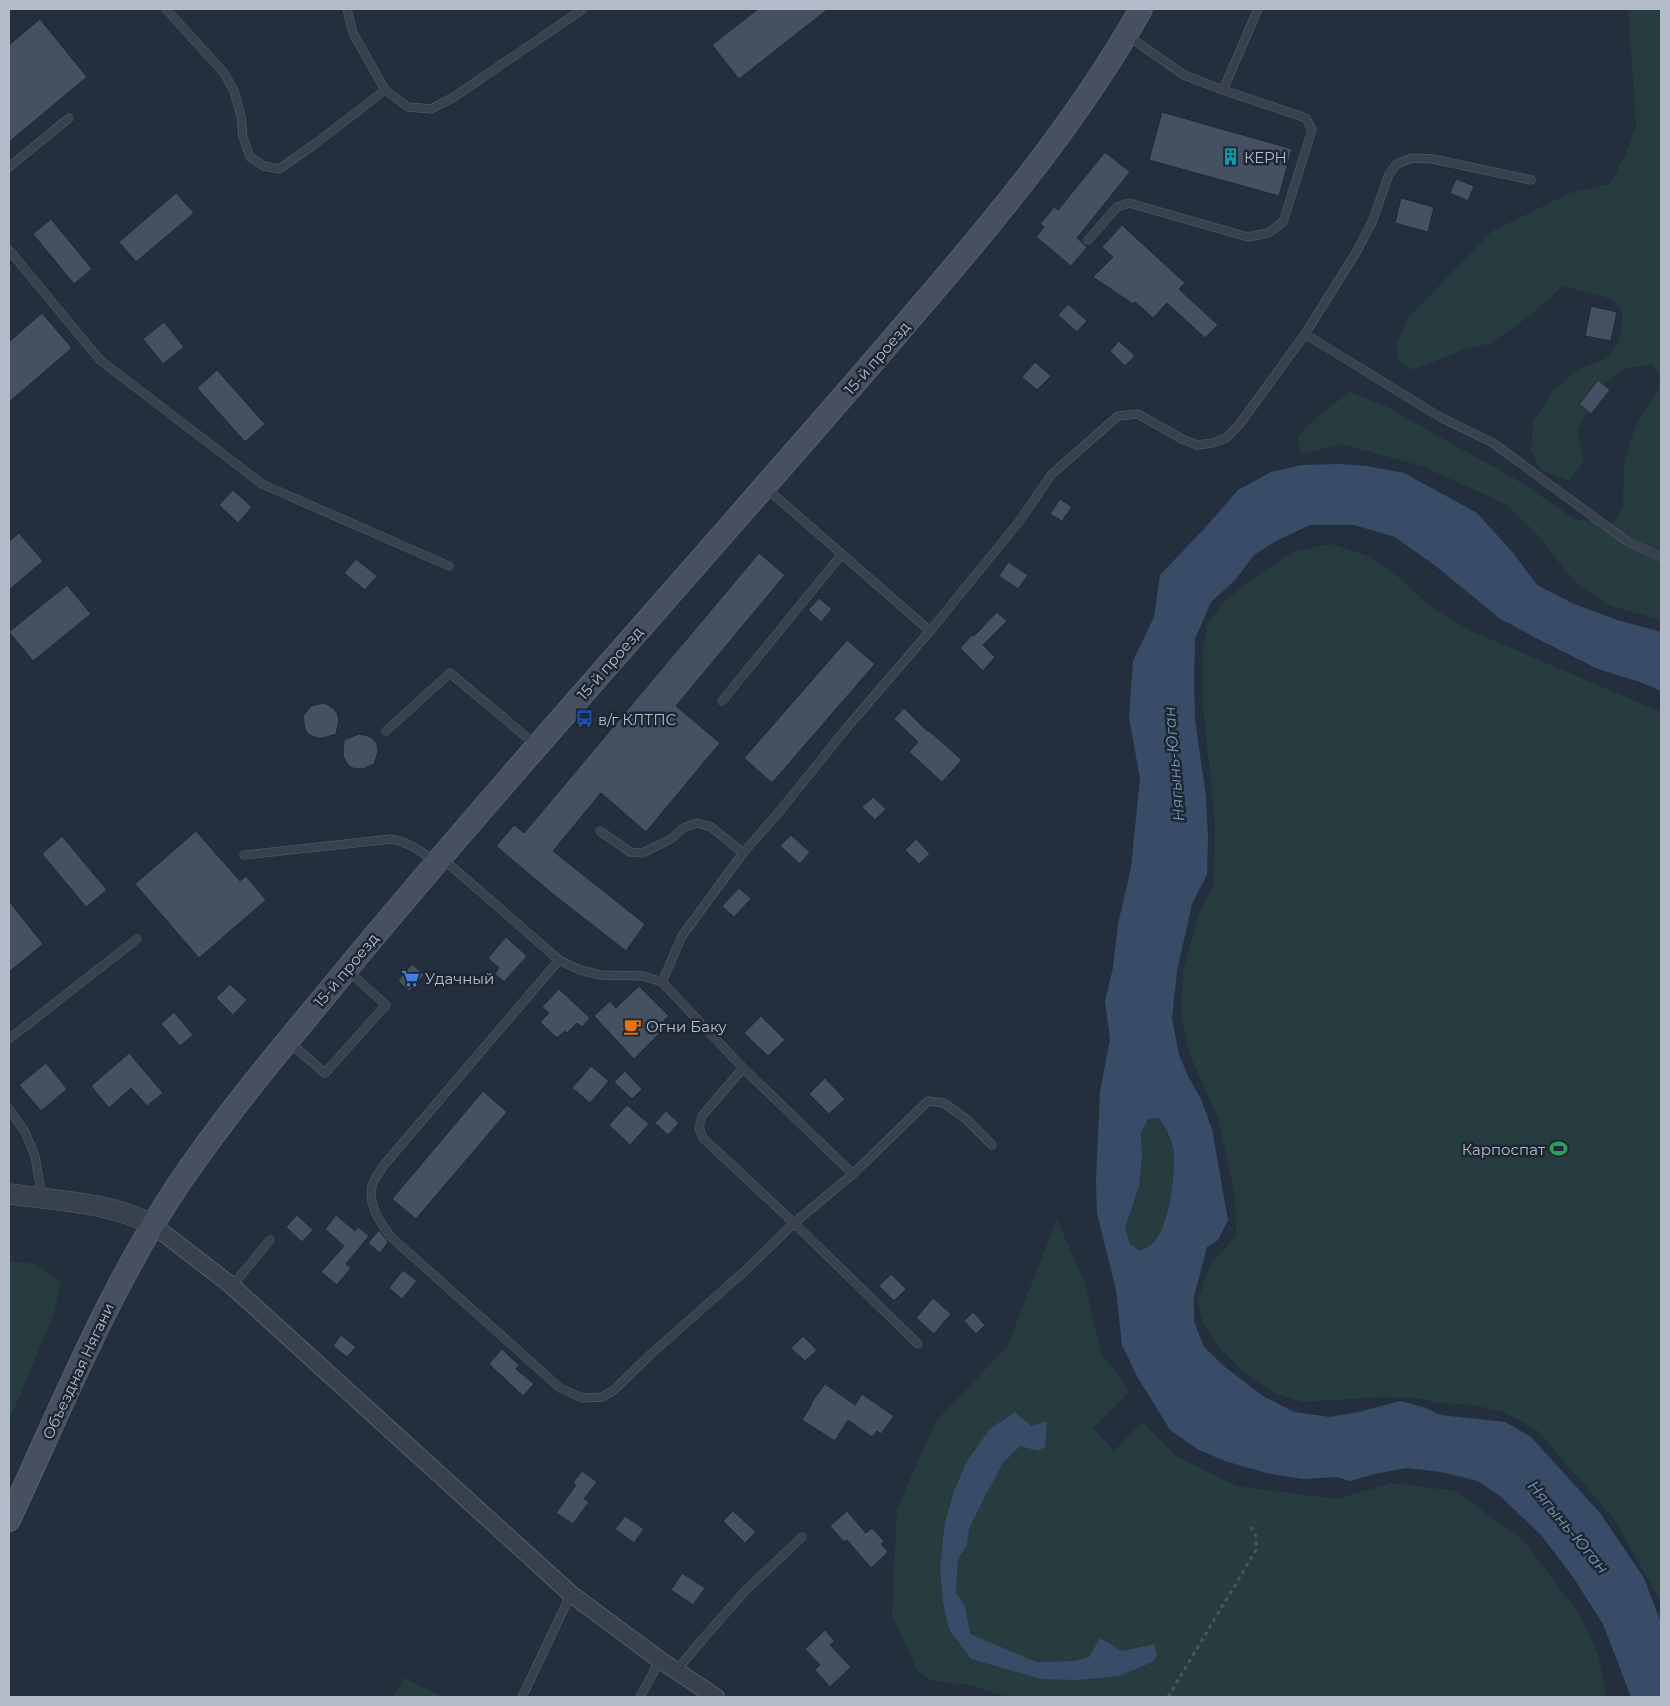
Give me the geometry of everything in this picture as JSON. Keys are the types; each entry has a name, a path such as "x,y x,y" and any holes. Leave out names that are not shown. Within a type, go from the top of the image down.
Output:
{"main road":[{"name":"15-й проезд","path":"153,1225 203,1149 288,1040 438,859 764,487 981,236 1021,187 1093,86 1141,9"},
{"name":"Объездная Нягани","path":"9,1520 104,1315 153,1225"}],"street":[{"path":"9,1194 121,1211 140,1217 153,1225 232,1286 571,1594 660,1660 716,1697"}],"lane":[{"path":"166,9 224,73 234,91 241,116 243,137 250,157 264,166 279,169 385,90"},
{"path":"347,9 353,32 385,90 408,107 431,109 454,96 583,9"},
{"path":"1223,90 1258,9"},
{"path":"1088,240 1117,207 1129,203 1248,237 1268,233 1283,222 1312,130 1306,118 1184,75 1126,35"},
{"path":"9,167 69,118"},
{"path":"662,982 682,936 743,852 779,812 845,730 930,631 1018,522 1052,474 1118,416 1138,414 1182,439 1197,445 1213,443 1226,438 1239,425 1305,334 1374,220 1389,174 1397,164 1412,158 1433,159 1531,180"},
{"path":"9,250 100,360 262,484 449,566"},
{"path":"1305,334 1440,417 1493,443 1628,542 1661,557"},
{"path":"764,487 930,631"},
{"path":"722,701 842,554"},
{"path":"386,731 450,674 537,746"},
{"path":"600,831 630,852 642,853 671,839 683,828 697,823 711,827 743,852"},
{"path":"244,855 390,839 406,843 438,859 560,960 580,970 601,975 643,976 662,982 743,1068 853,1174"},
{"path":"9,1039 137,939"},
{"path":"560,960 384,1165 372,1185 371,1201 377,1218 391,1236 560,1388 582,1398 602,1397 614,1390 651,1354 746,1270 794,1223 853,1174 928,1101 944,1103 966,1119 992,1145"},
{"path":"288,1040 325,1073 386,1005 347,970"},
{"path":"743,1068 702,1116 699,1128 703,1138 794,1223 918,1344"},
{"path":"9,1109 26,1132 35,1156 42,1199"},
{"path":"232,1286 270,1240"},
{"path":"676,1671 710,1629 746,1590 802,1537"},
{"path":"522,1697 571,1594"},
{"path":"640,1697 660,1660"}],"path":[{"path":"1168,1697 1256,1550 1256,1536 1248,1524"}],"green space":[{"path":"1628,9 1661,9 1661,378 1652,364 1624,369 1599,387 1578,430 1583,462 1569,480 1541,470 1531,451 1533,421 1553,391 1579,369 1607,358 1619,342 1623,314 1612,299 1563,286 1531,315 1491,343 1463,350 1413,370 1399,361 1396,347 1407,319 1491,232 1570,193 1610,184 1627,151 1636,125"},
{"path":"1661,378 1661,620 1611,606 1582,588 1564,569 1538,535 1507,505 1486,495 1424,467 1342,444 1300,454 1298,436 1323,412 1350,392 1385,406 1520,482 1576,520 1614,523 1623,507 1624,465 1635,427 1656,394"},
{"path":"1331,544 1368,556 1401,579 1432,608 1473,632 1661,712 1661,1602 1614,1519 1537,1430 1504,1412 1474,1405 1441,1403 1416,1398 1378,1397 1303,1402 1275,1393 1243,1371 1220,1348 1205,1326 1197,1302 1210,1265 1236,1236 1235,1196 1218,1118 1189,1053 1181,1011 1184,967 1199,914 1214,884 1215,821 1203,707 1203,651 1208,623 1222,604 1239,589 1292,552"},
{"path":"1148,1118 1160,1118 1162,1122 1173,1150 1174,1172 1170,1201 1161,1228 1150,1246 1140,1251 1130,1244 1125,1228 1139,1186 1142,1158 1141,1133"},
{"path":"1057,1219 1085,1284 1101,1353 1130,1391 1093,1428 1114,1451 1142,1422 1176,1456 1236,1486 1336,1499 1392,1483 1455,1491 1523,1540 1579,1614 1598,1654 1606,1697 1009,1697 968,1685 931,1680 917,1670 892,1615 897,1509 936,1421 1007,1347","holes":["1046,1422 1045,1447 1038,1451 1020,1446 1003,1463 969,1529 967,1545 958,1559 956,1592 965,1606 970,1634 1037,1662 1074,1661 1089,1657 1100,1638 1122,1651 1154,1644 1041,1679 972,1659 943,1602 940,1567 945,1523 1031,1426"]},
{"path":"9,1261 36,1264 61,1282 54,1314 9,1421"},
{"path":"403,1678 443,1697 394,1697"}],"water":[{"name":"Нягынь-Юган","path":"1340,464 1367,466 1404,473 1477,513 1513,553 1537,585 1574,604 1617,620 1661,632 1661,691 1640,682 1598,669 1499,618 1437,567 1395,537 1354,525 1310,525 1276,541 1254,555 1235,580 1211,602 1195,639 1194,679 1195,720 1206,797 1207,875 1192,904 1177,971 1172,1018 1179,1055 1201,1099 1212,1129 1228,1220 1218,1240 1207,1247 1194,1296 1194,1321 1204,1347 1225,1367 1263,1396 1294,1412 1330,1417 1401,1401 1426,1408 1440,1415 1505,1422 1531,1437 1600,1513 1644,1578 1661,1623 1661,1697 1631,1697 1603,1624 1573,1577 1541,1535 1500,1496 1478,1481 1442,1472 1406,1468 1350,1481 1336,1477 1304,1479 1270,1474 1225,1461 1199,1450 1170,1430 1138,1378 1122,1345 1116,1290 1097,1213 1096,1181 1100,1092 1110,1039 1105,1001 1113,968 1118,924 1131,868 1140,778 1129,718 1133,661 1154,617 1160,575 1238,490 1271,472 1302,465","holes":["1159,1118 1169,1135 1174,1154 1172,1189 1170,1203 1157,1239 1150,1246 1140,1251 1130,1244 1125,1228 1139,1186 1142,1158 1141,1133 1148,1119"]},
{"path":"1015,1412 1031,1426 1047,1421 1045,1447 1038,1451 1020,1446 1003,1463 969,1529 967,1545 958,1559 956,1592 965,1606 970,1634 1037,1662 1074,1661 1089,1657 1100,1638 1122,1651 1154,1644 1157,1655 1152,1662 1119,1676 1078,1680 1041,1679 971,1659 949,1629 943,1602 940,1567 945,1523 954,1491 967,1461 990,1429"}],"building":[{"path":"758,9 828,9 739,79 712,45"},
{"path":"40,19 87,77 9,142 9,45"},
{"name":"КЕРН","path":"1162,112 1292,149 1279,196 1149,160"},
{"path":"1105,152 1130,172 1077,238 1087,247 1071,266 1036,237 1044,227 1040,224 1054,207 1058,210"},
{"path":"1456,179 1474,186 1468,201 1450,193"},
{"path":"176,193 194,213 136,262 119,242"},
{"path":"1401,198 1434,207 1428,232 1395,223"},
{"path":"51,219 92,269 74,284 33,234"},
{"path":"1122,225 1185,283 1179,289 1218,325 1205,338 1167,303 1153,318 1135,302 1133,304 1093,277 1113,257 1102,247"},
{"path":"1068,304 1087,321 1077,332 1058,315"},
{"path":"1591,306 1617,312 1611,341 1585,336"},
{"path":"42,313 72,348 9,402 9,342"},
{"path":"164,322 184,347 163,364 143,339"},
{"path":"1119,341 1135,356 1125,366 1110,351"},
{"path":"1035,362 1051,376 1037,390 1022,377"},
{"path":"217,370 265,424 245,442 197,388"},
{"path":"1598,380 1610,390 1591,414 1579,404"},
{"path":"233,490 252,507 238,523 219,505"},
{"path":"1060,499 1072,507 1062,521 1050,514"},
{"path":"19,533 43,561 9,590 9,541"},
{"path":"759,553 785,575 676,706 720,743 646,832 601,793 553,851 645,924 626,951 554,895 496,846 514,825 524,833"},
{"path":"356,559 377,576 365,590 344,573"},
{"path":"1008,562 1028,575 1018,589 999,576"},
{"path":"67,585 91,614 33,661 9,632"},
{"path":"819,598 832,609 821,622 808,610"},
{"path":"997,612 1007,621 983,645 995,657 983,671 960,648"},
{"path":"847,640 875,664 772,783 744,758"},
{"path":"324,703 333,708 339,720 336,734 317,738 308,734 305,729 303,716 311,706"},
{"path":"904,708 927,731 962,760 942,782 909,752 918,742 894,719"},
{"path":"359,734 373,739 377,744 378,752 374,764 363,769 352,768 343,756 344,740"},
{"path":"873,797 886,809 875,820 862,807"},
{"path":"196,831 240,881 246,876 266,900 199,958 135,884"},
{"path":"791,835 810,852 800,864 780,846"},
{"path":"62,836 107,890 86,907 42,854"},
{"path":"916,839 930,854 919,864 905,850"},
{"path":"739,888 751,899 734,917 722,906"},
{"path":"9,901 43,944 9,972"},
{"path":"506,937 527,956 504,982 495,974 499,968 488,958"},
{"name":"Удачный","path":"412,964 424,975 409,991 398,981"},
{"path":"230,984 247,1000 233,1015 216,998"},
{"path":"639,986 669,1016 664,1020 669,1024 634,1059 594,1016 610,1001 616,1008"},
{"path":"559,989 590,1018 582,1027 577,1023 567,1033 565,1031 557,1038 540,1022 549,1013 542,1007"},
{"path":"174,1012 193,1035 180,1046 161,1024"},
{"path":"761,1016 785,1040 768,1056 744,1033"},
{"path":"129,1053 163,1093 147,1106 131,1088 109,1108 91,1086"},
{"path":"46,1063 67,1089 41,1111 19,1085"},
{"path":"591,1066 609,1081 590,1103 572,1088"},
{"path":"625,1071 642,1089 632,1099 614,1082"},
{"path":"825,1078 845,1099 829,1114 809,1094"},
{"path":"483,1091 507,1112 416,1219 392,1199"},
{"path":"627,1105 649,1124 630,1145 609,1125"},
{"path":"666,1111 679,1123 668,1135 655,1123"},
{"path":"297,1215 313,1230 302,1242 286,1227"},
{"path":"336,1215 355,1231 358,1227 369,1236 346,1264 351,1268 337,1285 321,1272 344,1246 325,1229"},
{"path":"379,1230 388,1242 380,1253 368,1243"},
{"path":"403,1270 417,1281 402,1299 389,1288"},
{"path":"891,1274 906,1289 894,1301 879,1286"},
{"path":"933,1298 951,1314 934,1334 916,1318"},
{"path":"973,1312 985,1325 976,1334 964,1321"},
{"path":"341,1335 356,1347 347,1357 333,1346"},
{"path":"803,1336 817,1350 805,1361 791,1348"},
{"path":"502,1349 519,1365 516,1369 534,1384 523,1396 489,1364"},
{"path":"825,1384 855,1405 862,1394 894,1416 881,1434 877,1431 872,1437 848,1420 835,1441 802,1420 811,1403"},
{"path":"582,1471 597,1482 584,1499 589,1502 573,1524 556,1513 576,1485 573,1483"},
{"path":"733,1511 756,1532 745,1543 723,1521"},
{"path":"847,1511 866,1533 872,1528 884,1541 881,1544 888,1552 871,1568 847,1540 844,1542 830,1526"},
{"path":"625,1516 644,1529 634,1543 615,1529"},
{"path":"682,1573 705,1588 693,1605 671,1590"},
{"path":"825,1630 835,1641 830,1645 851,1667 830,1687 815,1670 820,1665 805,1649"}],"place":[{"name":"КЕРН","path":"1230,157"},
{"name":"в/г КЛТПС","path":"584,719"},
{"name":"Удачный","path":"411,978"},
{"name":"Огни Баку","path":"632,1026"},
{"name":"Карпоспат","path":"1559,1149"}]}
